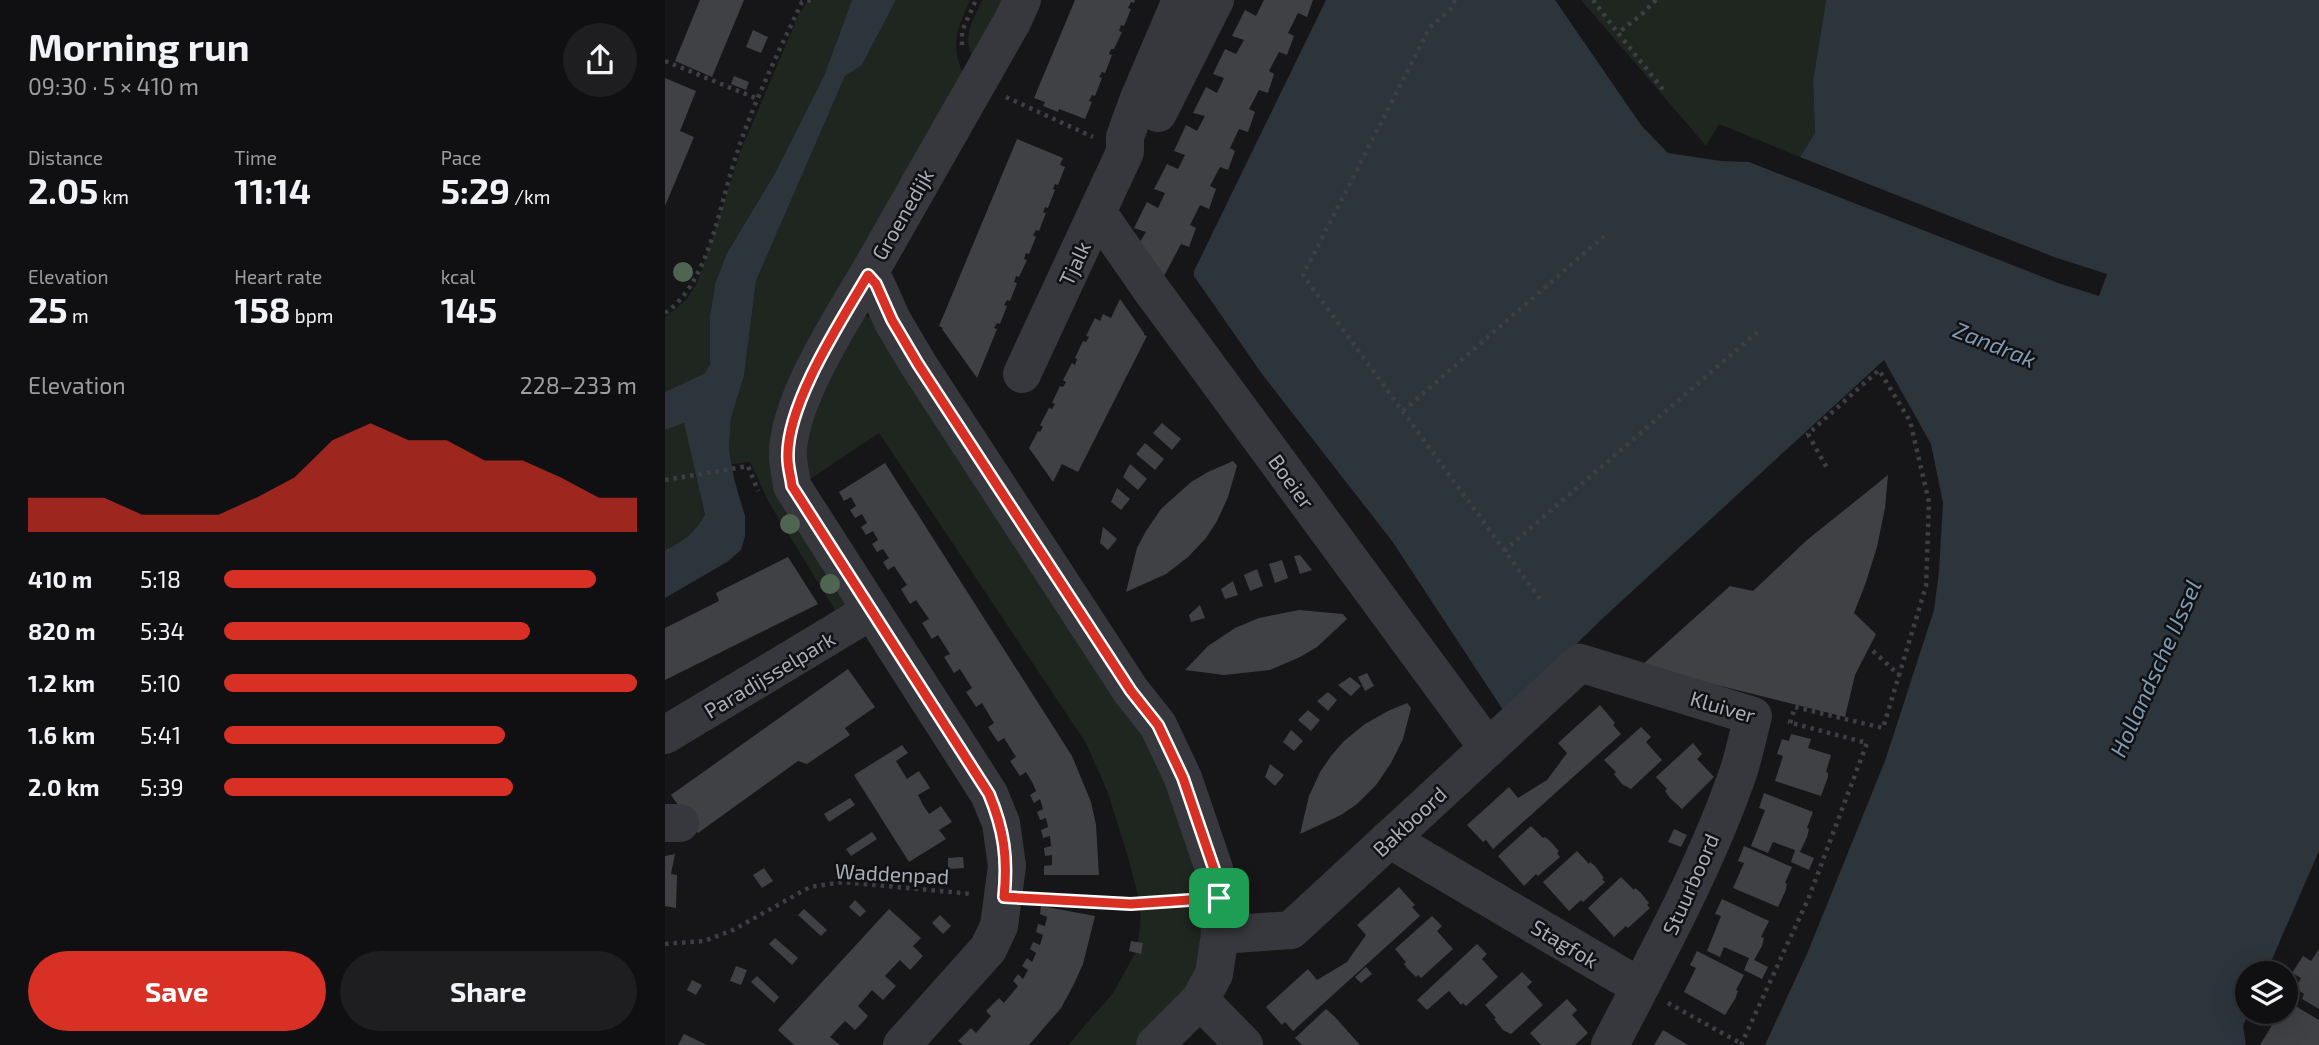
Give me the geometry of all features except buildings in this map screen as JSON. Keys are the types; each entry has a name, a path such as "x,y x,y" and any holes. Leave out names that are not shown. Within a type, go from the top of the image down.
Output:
{"street":[{"name":"Groenedijk","path":"1022,0 868,275 876,284 892,320 918,364 1131,691 1158,725 1187,791 1214,869 1219,917 1214,974 1200,1000 1155,1045"},
{"name":"Tjalk","path":"1022,374 1125,152 1125,137 1138,101 1181,0"},
{"name":"Tjalk","path":"1125,152 1138,144 1161,109 1215,0"},
{"name":"Boeier","path":"1098,212 1150,288 1488,748"},
{"path":"868,275 821,355 791,433 788,458 792,486 989,794 1001,823 1007,866 999,926 988,949 902,1045"},
{"name":"Paradijsselpark","path":"665,735 871,611"},
{"name":"Bakboord","path":"1219,917 1291,930 1580,663"},
{"name":"Kluiver","path":"1580,663 1753,716"},
{"name":"Stuurboord","path":"1610,1045 1677,917 1705,854 1738,772 1753,716"},
{"name":"Stagfok","path":"1389,839 1640,987"},
{"path":"1200,1000 1244,1045"}],"path":[{"path":"666,310 684,297 696,280 737,150 799,1 811,0"},
{"path":"1455,0 1450,10 1430,27 1303,275 1540,600"},
{"path":"1593,0 1665,92"},
{"path":"1618,33 1657,0"},
{"path":"665,61 758,99"},
{"path":"1004,97 1125,152"},
{"path":"1403,411 1604,236"},
{"path":"1504,551 1761,329"},
{"path":"1790,723 1795,707 1884,728 1926,586 1929,502 1910,421 1879,370 1808,434 1828,470"},
{"path":"665,480 748,466"},
{"path":"1873,652 1900,676"},
{"name":"Kluiver","path":"1742,1045 1809,897 1867,743 1753,716"},
{"name":"Waddenpad","path":"665,944 704,941 733,930 810,887 843,882 1004,897 1131,904 1219,917"},
{"path":"1640,987 1742,1045"}],"shaded area":[{"path":"808,0 852,0 824,76 774,175 727,253 715,284 710,316 710,364 705,373 665,392 665,317 686,300 698,281 741,150 799,14"},
{"path":"896,0 970,0 956,40 958,58 966,81 780,431 846,604 838,615 768,501 750,462 732,464 729,448 731,418 744,376 756,281 845,76 862,65"},
{"path":"982,0 1012,0 972,56 969,34"},
{"path":"1581,0 1826,0 1813,81 1815,133 1800,157 1719,124 1706,146"},
{"path":"859,314 880,321 1124,695 1160,765 1189,838 1204,950 1195,996 1144,1045 1068,1045 1113,993 1137,950 1140,926 1141,906 1127,854 1108,793 1086,743 879,433 803,484 801,435"},
{"path":"684,423 705,516 688,536 665,550 665,430"}],"water":[{"path":"852,0 896,0 862,65 845,76 756,281 744,376 731,418 729,448 734,479 745,516 745,536 741,550 727,562 665,598 665,550 688,536 705,515 684,423 665,430 665,392 705,373 710,364 710,316 715,284 727,253 774,175 824,76"},
{"path":"1326,0 1555,0 1641,125 1668,153 1749,162 2058,283 2099,296 2107,274 2054,257 1800,157 1815,133 1813,81 1826,0 2319,0 2319,851 2271,961 2235,961 2235,1024 2244,1024 2246,1045 1765,1045 1807,954 1885,761 1934,610 1943,503 1931,444 1884,360 1602,619 1505,713 1392,541 1262,374 1194,276 1194,271"}],"route":[{"path":"868,275 876,284 892,320 918,364 1131,691 1158,725 1183,778 1214,869 1219,898 1131,904 1004,897 1007,866 1001,823 989,794 792,486 788,458 791,433 802,400 821,355 868,275"}],"water label":[{"name":"Zandrak","path":"1995,344"},
{"name":"Hollandsche IJssel","path":"2155,668"}]}
